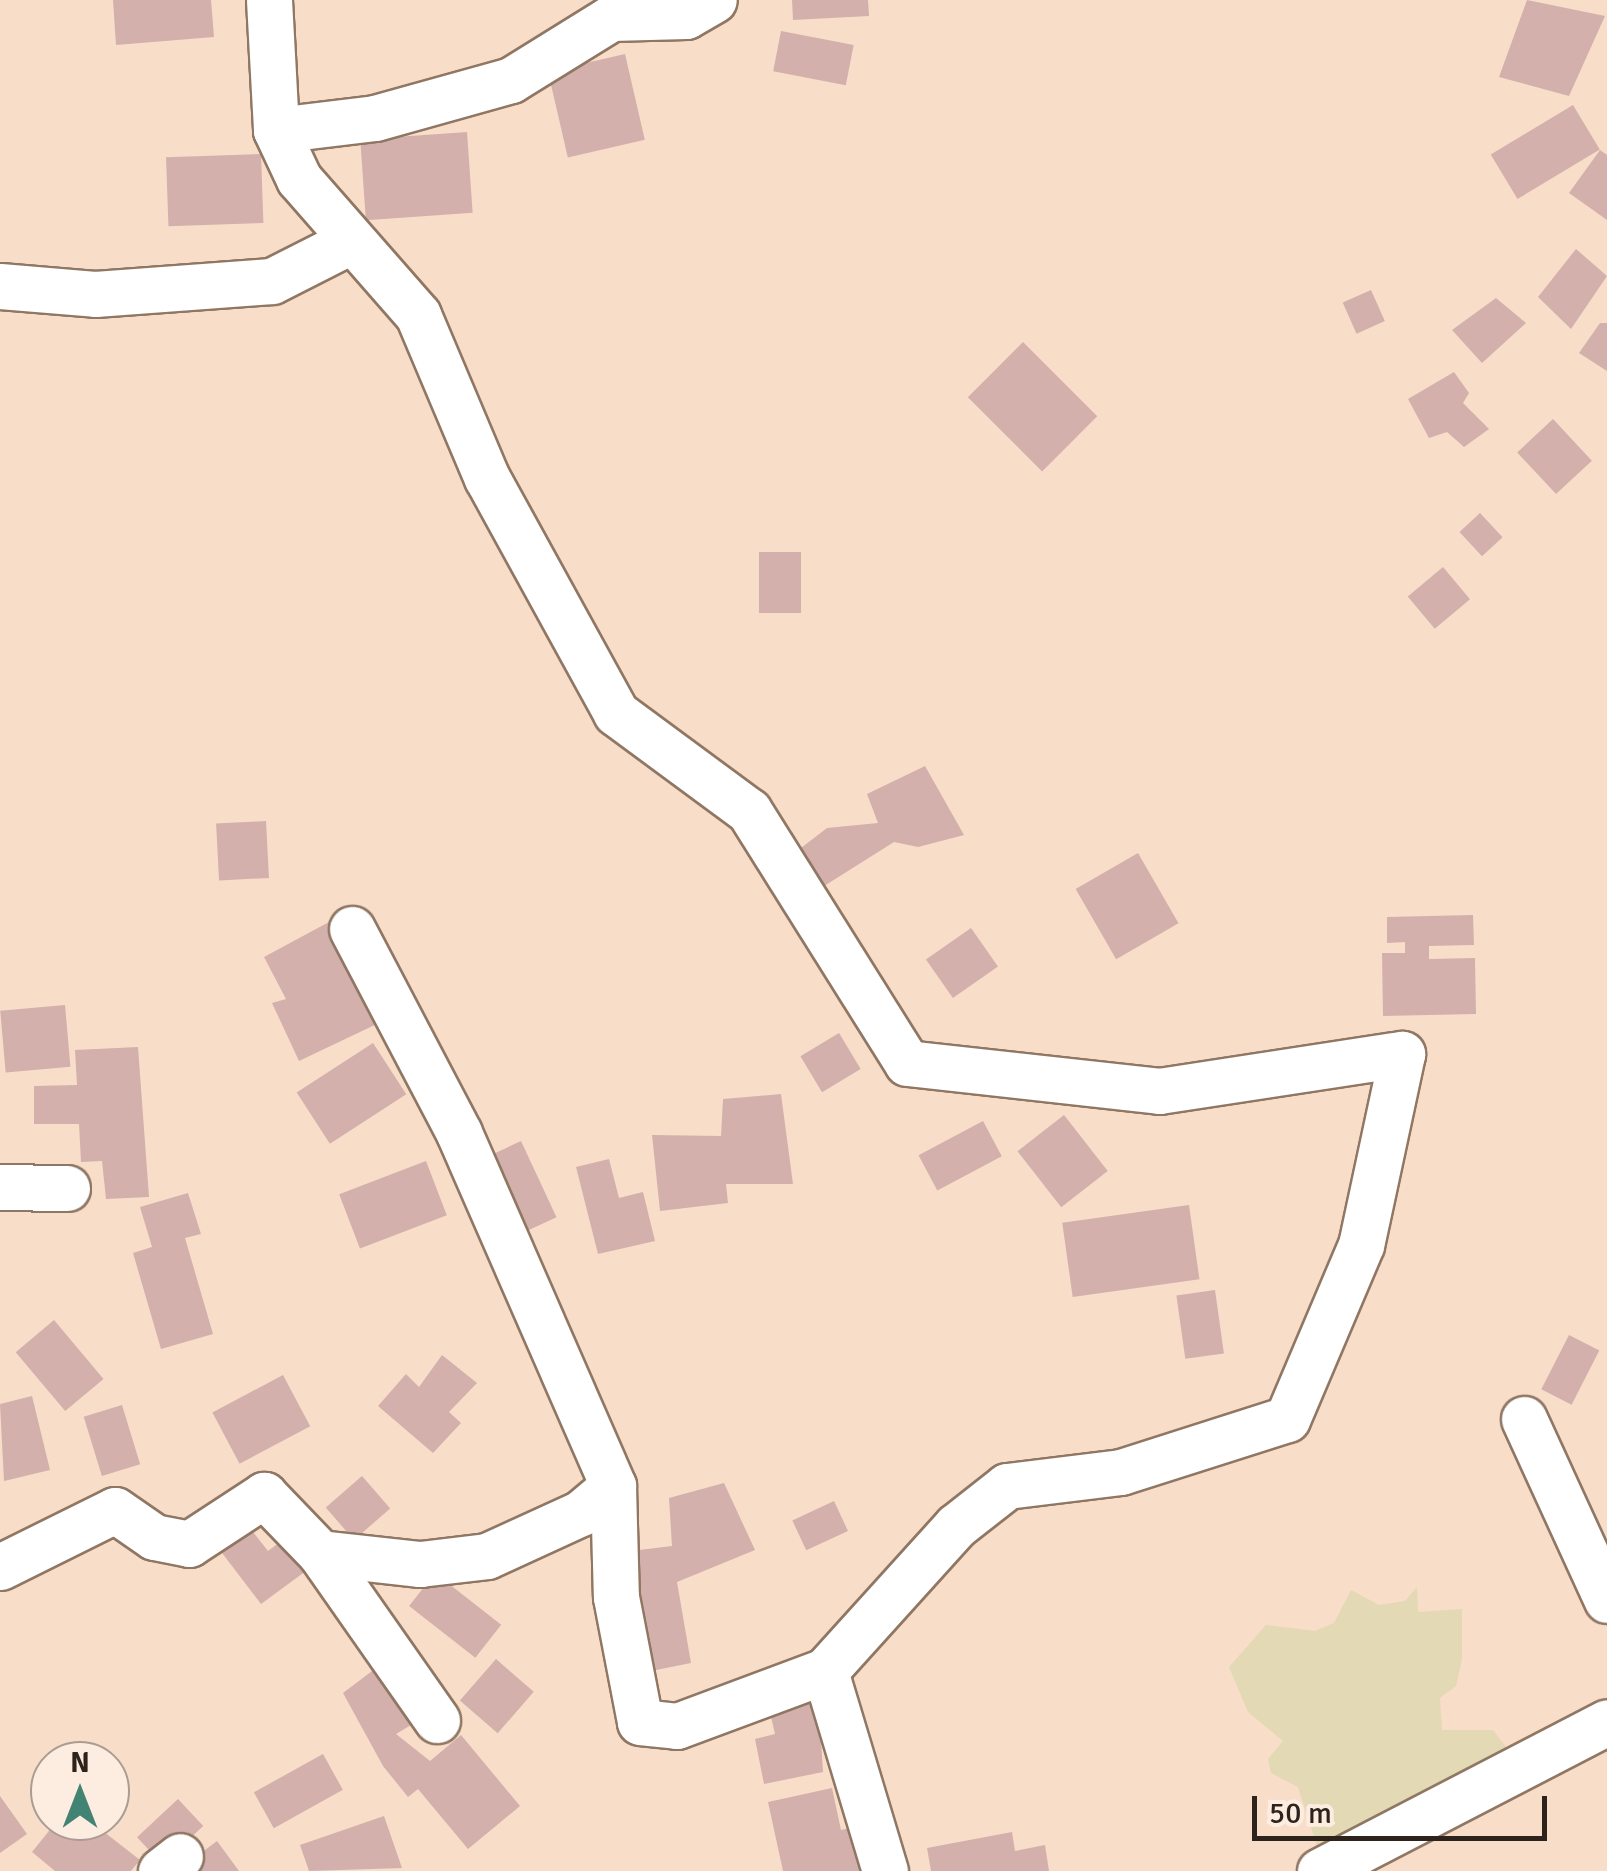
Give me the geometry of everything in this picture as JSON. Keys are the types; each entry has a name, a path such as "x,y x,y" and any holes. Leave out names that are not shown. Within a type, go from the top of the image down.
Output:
{"street":[{"path":"269,0 276,130 300,179 418,316 487,478 616,712 750,812 907,1063 1159,1091 1402,1054 1361,1244 1287,1419 1121,1472 1008,1486 956,1526 825,1670 677,1726 640,1722 616,1597 613,1486 458,1133 352,929"},
{"path":"276,130 376,118 511,80 610,18 686,16 714,0"},
{"path":"0,286 95,294 272,281 350,241"},
{"path":"0,1187 67,1188"},
{"path":"1524,1419 1607,1600"},
{"path":"320,1554 420,1564 488,1556 581,1513 613,1486"},
{"path":"0,1567 116,1510 154,1537 189,1544 264,1494 320,1554 437,1720"},
{"path":"825,1670 885,1871"},
{"path":"1320,1871 1607,1722"}],"sand":[{"path":"1417,1587 1418,1612 1462,1609 1462,1660 1456,1686 1440,1698 1442,1730 1493,1730 1523,1769 1324,1868 1298,1787 1271,1773 1268,1759 1283,1741 1248,1712 1229,1667 1266,1625 1315,1631 1334,1623 1351,1590 1379,1605 1405,1601"}],"building":[{"path":"113,0 211,0 214,37 116,45"},
{"path":"792,0 868,0 869,16 793,20"},
{"path":"1527,0 1605,16 1569,96 1499,77"},
{"path":"781,31 854,45 846,85 773,71"},
{"path":"625,54 645,140 568,158 548,72"},
{"path":"1573,105 1600,150 1517,199 1491,154"},
{"path":"467,132 473,213 366,220 360,139"},
{"path":"1600,150 1607,155 1607,220 1569,193"},
{"path":"261,154 263,223 168,226 166,157"},
{"path":"1576,249 1607,276 1571,329 1538,297"},
{"path":"1371,290 1385,321 1357,334 1343,303"},
{"path":"1496,298 1526,323 1482,363 1452,330"},
{"path":"1600,323 1607,323 1607,371 1579,353"},
{"path":"1023,342 1097,416 1042,471 968,397"},
{"path":"1454,372 1469,393 1463,403 1489,429 1464,447 1447,432 1429,438 1408,399"},
{"path":"1553,419 1592,461 1556,494 1517,452"},
{"path":"1480,513 1503,537 1482,556 1460,532"},
{"path":"759,552 801,552 801,613 759,613"},
{"path":"1443,567 1470,599 1435,629 1408,597"},
{"path":"925,766 964,835 918,847 894,842 813,893 788,858 827,828 878,823 867,794"},
{"path":"266,821 269,878 219,881 216,824"},
{"path":"1138,853 1178,923 1116,959 1076,889"},
{"path":"1473,915 1474,945 1429,946 1429,959 1475,958 1476,1014 1383,1016 1382,953 1405,953 1405,942 1387,943 1387,917"},
{"path":"329,922 381,1022 299,1061 272,1003 286,999 264,957"},
{"path":"971,928 998,967 953,998 926,960"},
{"path":"65,1005 70,1067 6,1072 0,1011"},
{"path":"839,1033 861,1069 822,1092 800,1056"},
{"path":"373,1043 406,1094 330,1144 297,1093"},
{"path":"138,1047 149,1197 106,1199 102,1161 81,1162 79,1124 34,1124 34,1086 77,1085 75,1050"},
{"path":"781,1094 793,1184 726,1184 728,1203 660,1211 652,1135 721,1136 723,1099"},
{"path":"1064,1115 1108,1171 1061,1207 1018,1151"},
{"path":"983,1121 1002,1156 937,1191 919,1155"},
{"path":"521,1141 556,1217 527,1231 491,1155"},
{"path":"609,1159 619,1198 643,1192 655,1241 598,1254 576,1167"},
{"path":"426,1161 447,1215 360,1248 339,1194"},
{"path":"188,1193 201,1234 185,1238 213,1334 161,1349 133,1253 152,1247 140,1207"},
{"path":"1189,1205 1199,1279 1073,1297 1062,1223"},
{"path":"1215,1290 1224,1353 1185,1359 1176,1295"},
{"path":"54,1320 103,1379 65,1411 16,1352"},
{"path":"1569,1335 1599,1350 1572,1405 1541,1389"},
{"path":"442,1355 477,1383 449,1412 461,1423 433,1453 378,1406 406,1374 419,1387"},
{"path":"283,1375 310,1426 240,1464 212,1413"},
{"path":"32,1396 50,1470 4,1481 0,1404"},
{"path":"122,1405 140,1464 102,1476 84,1417"},
{"path":"362,1476 390,1508 354,1540 326,1507"},
{"path":"724,1483 755,1550 677,1582 691,1663 651,1671 635,1589 639,1550 672,1546 669,1498"},
{"path":"834,1501 848,1531 806,1550 792,1520"},
{"path":"246,1523 268,1551 287,1537 310,1568 261,1604 216,1545"},
{"path":"435,1573 501,1625 475,1658 409,1606"},
{"path":"496,1659 534,1692 498,1733 460,1701"},
{"path":"384,1662 426,1716 396,1734 430,1761 461,1735 520,1806 468,1849 418,1789 408,1797 383,1766 343,1693"},
{"path":"818,1693 823,1772 764,1784 755,1739 775,1734 768,1704"},
{"path":"323,1754 343,1790 274,1828 254,1792"},
{"path":"832,1788 841,1830 855,1827 864,1871 783,1871 768,1802"},
{"path":"0,1796 27,1834 0,1853"},
{"path":"178,1799 203,1826 162,1864 137,1837"},
{"path":"384,1816 402,1868 309,1871 300,1845"},
{"path":"1012,1832 1015,1851 1045,1845 1049,1871 931,1871 927,1848"},
{"path":"41,1841 116,1841 140,1860 131,1871 55,1871 32,1852"},
{"path":"217,1841 239,1871 177,1871"}]}
